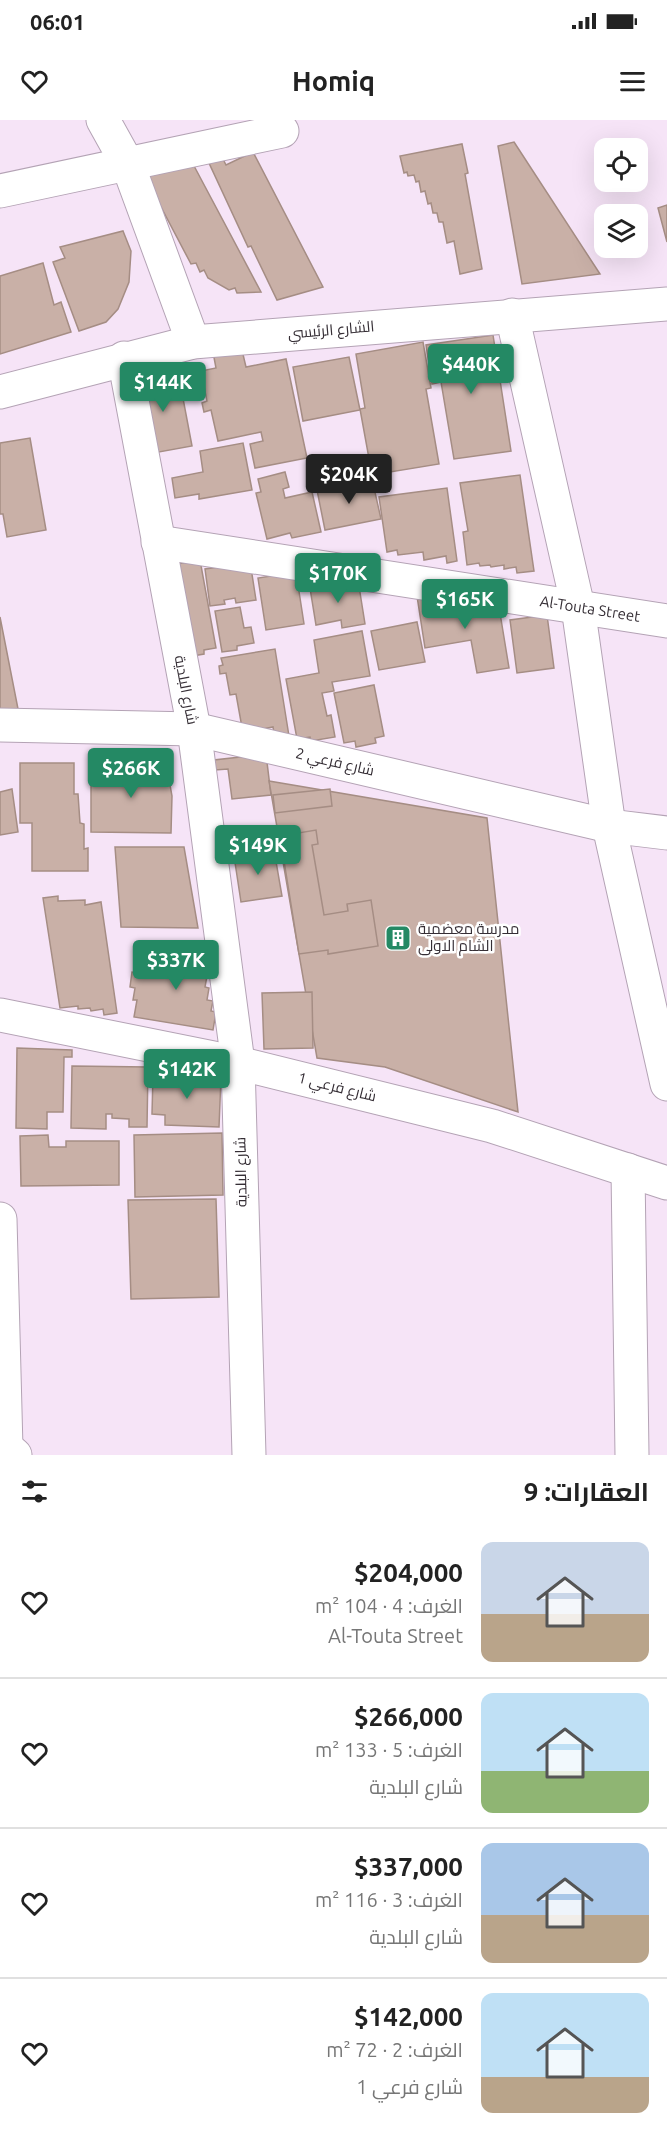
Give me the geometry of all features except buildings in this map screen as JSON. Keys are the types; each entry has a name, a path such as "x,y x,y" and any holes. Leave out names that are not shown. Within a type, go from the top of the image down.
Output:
{"street":[{"path":"103,120 128,165 193,342"},
{"path":"0,191 282,131"},
{"name":"الشارع الرئيسي","path":"0,392 124,358 193,342 667,304"},
{"path":"512,315 578,607 609,826 667,1084"},
{"name":"شارع البلدية","path":"124,358 194,729 238,1063 249,1455"},
{"name":"Al-Touta Street","path":"158,542 667,621"},
{"name":"شارع فرعي 2","path":"0,725 194,729 609,826 667,833"},
{"name":"شارع فرعي 1","path":"0,1015 238,1063 492,1126 667,1183"},
{"path":"628,1170 632,1455"},
{"path":"0,1220 7,1448"}],"place":[{"name":"مدرسة معضمية الشام الاولى","path":"398,938"}]}
